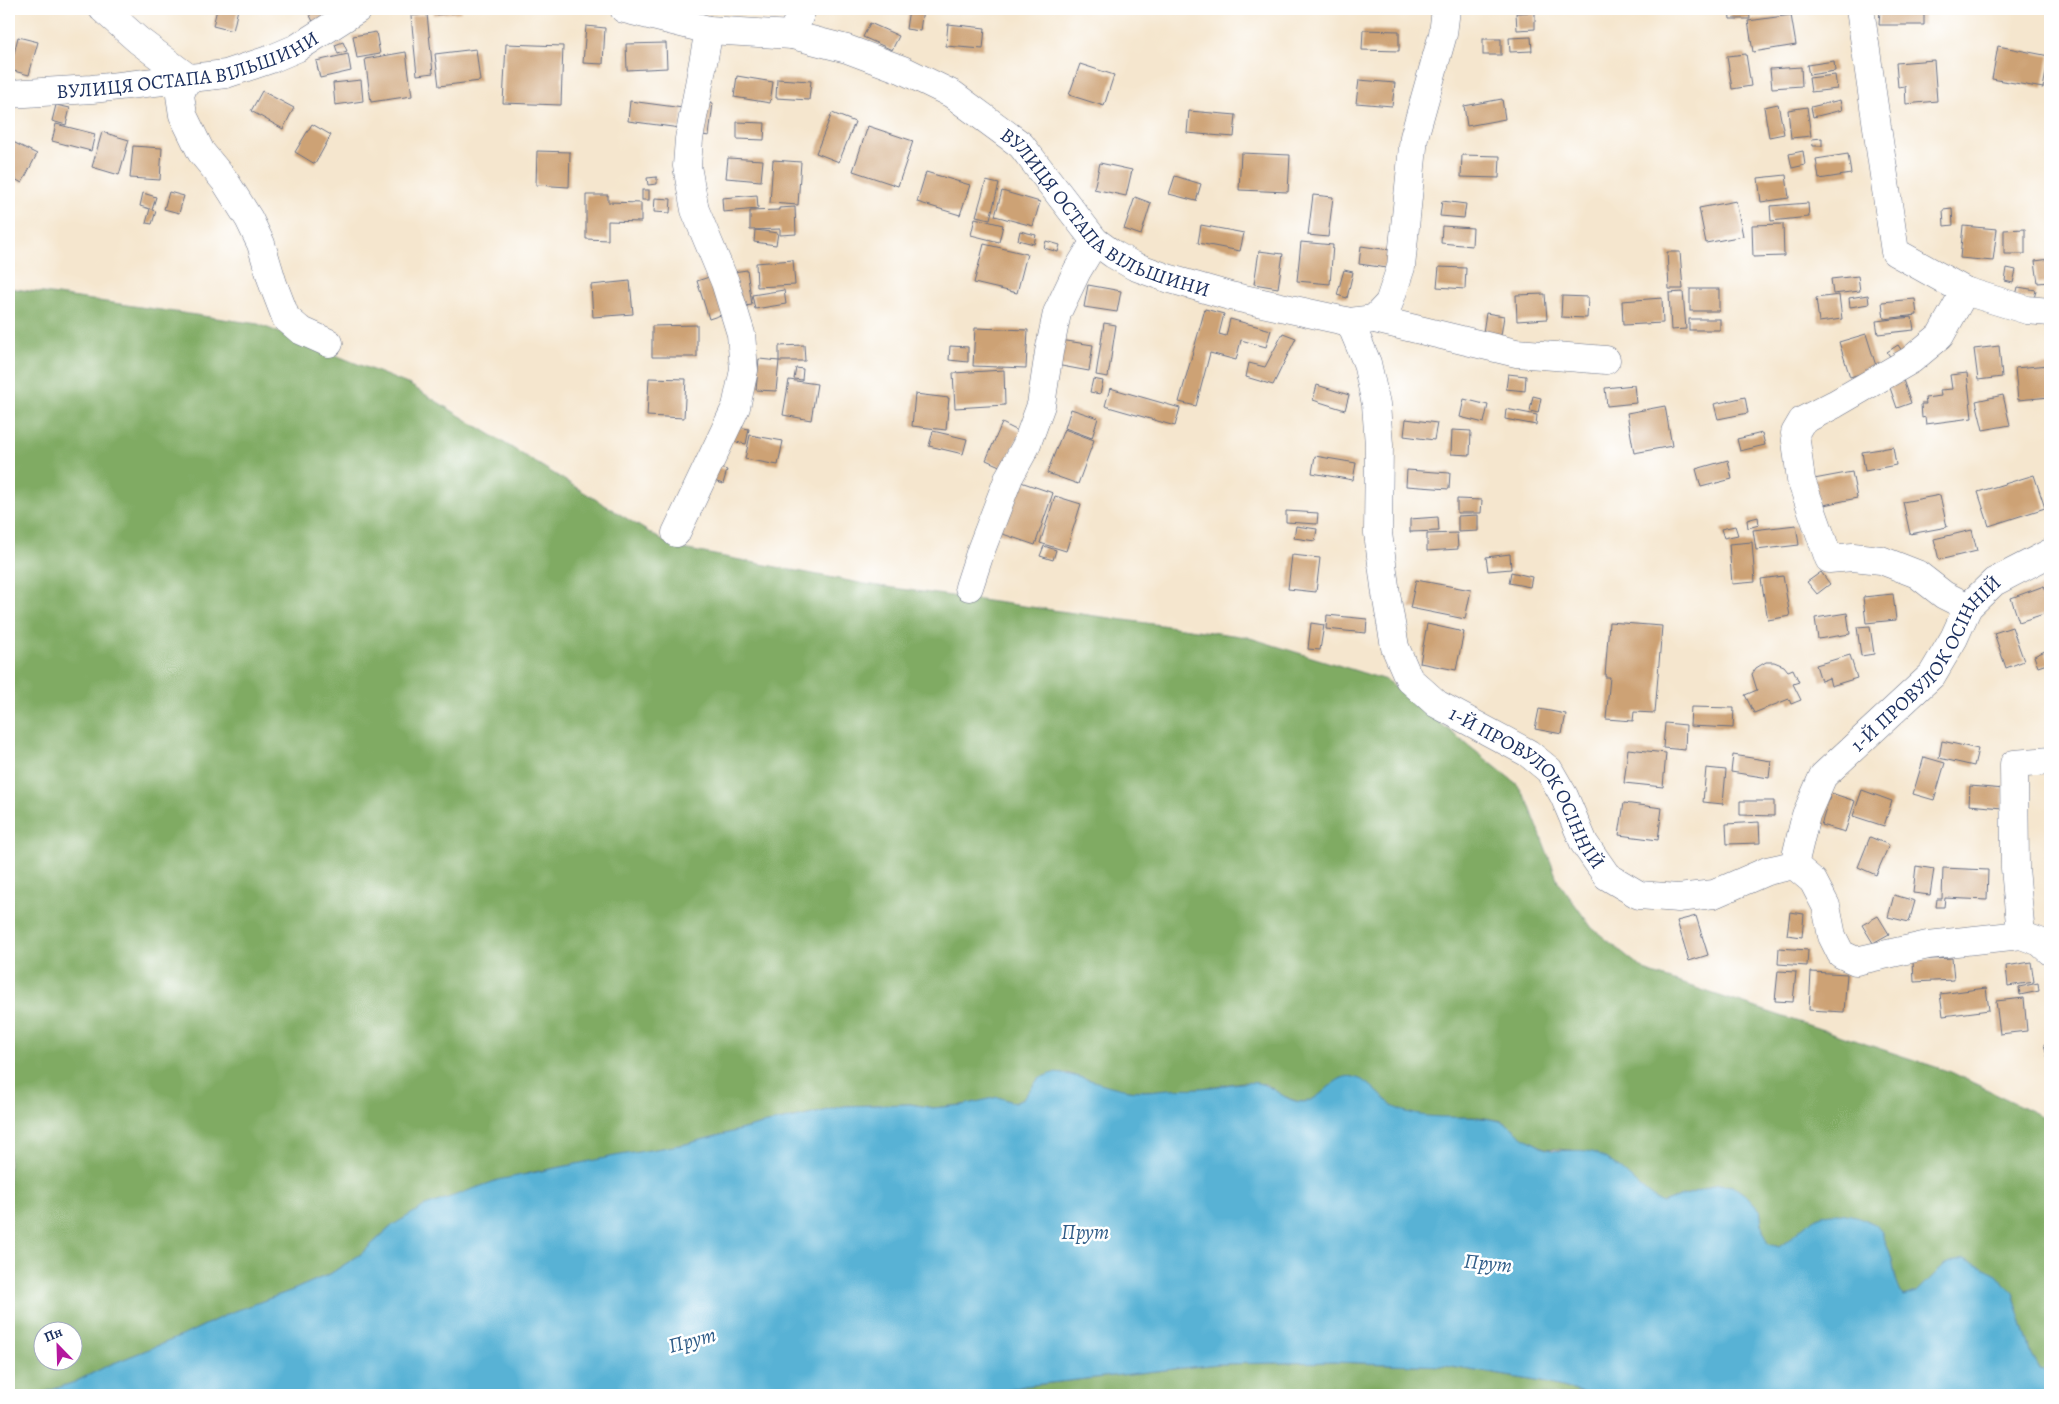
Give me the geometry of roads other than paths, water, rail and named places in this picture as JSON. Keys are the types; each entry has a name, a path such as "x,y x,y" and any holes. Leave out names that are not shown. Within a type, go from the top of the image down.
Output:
{"street":[{"path":"103,9 138,40 187,77 180,95 183,115 201,152 225,181 249,219 261,244 286,318 300,330 329,343"},
{"name":"ВУЛИЦЯ ОСТАПА ВІЛЬШИНИ","path":"9,94 92,89 226,74 297,48 358,9"},
{"name":"ВУЛИЦЯ ОСТАПА ВІЛЬШИНИ","path":"624,9 709,30 792,35 847,49 903,70 952,94 1021,145 1095,241 1112,254 1134,266 1167,278 1230,296 1516,353 1606,360"},
{"path":"792,35 802,9"},
{"path":"1362,321 1388,303 1401,267 1414,137 1443,34 1446,9"},
{"path":"1860,9 1896,252 1965,291 2027,310 2050,312"},
{"path":"676,533 736,407 744,370 741,334 725,282 695,210 687,166 690,130 709,30"},
{"path":"969,587 1009,477 1026,446 1041,405 1049,352 1058,313 1077,271 1095,241"},
{"path":"1965,291 1940,336 1912,360 1802,421 1795,434 1800,480 1829,559 1854,557 1881,560 1917,574 1944,595 1968,607"},
{"name":"1-Й ПРОВУЛОК ОСІННІЙ","path":"1362,321 1367,363 1376,404 1379,445 1378,533 1395,647 1408,679 1437,704 1528,753 1549,770 1564,796 1584,843 1607,876 1639,895 1678,898 1714,894 1767,871 1794,865 1806,815 1823,776 1932,675 1954,638 1968,607 1994,582 2050,553"},
{"path":"2020,935 2015,868 2014,764 2050,761"},
{"path":"1794,865 1814,881 1826,906 1832,936 1841,954 1856,961 1928,945 2020,935 2040,942 2050,951"}],"water":[{"name":"Прут","path":"1053,1073 1076,1076 1133,1091 1257,1083 1263,1084 1290,1099 1302,1102 1316,1097 1340,1079 1354,1077 1374,1088 1390,1104 1403,1111 1427,1116 1500,1121 1541,1147 1597,1154 1623,1171 1645,1191 1662,1203 1718,1184 1733,1186 1748,1197 1760,1210 1763,1231 1769,1244 1779,1247 1819,1216 1839,1213 1855,1216 1871,1222 1881,1231 1890,1253 1898,1286 1903,1296 1917,1292 1945,1264 1964,1258 1995,1273 2013,1293 2031,1353 2040,1369 2050,1373 2050,1395 1592,1395 1543,1382 1446,1366 1334,1362 1217,1364 1024,1386 987,1395 37,1395 75,1382 109,1365 182,1336 230,1313 330,1274 361,1254 393,1225 423,1207 498,1180 615,1156 686,1144 844,1106 910,1104 933,1108 963,1105 998,1097 1015,1103 1023,1099 1039,1078"}]}
